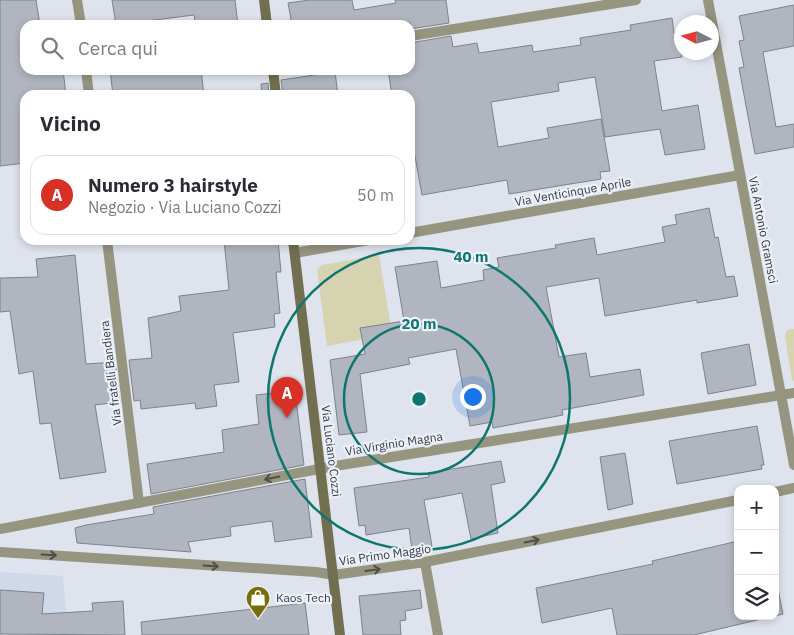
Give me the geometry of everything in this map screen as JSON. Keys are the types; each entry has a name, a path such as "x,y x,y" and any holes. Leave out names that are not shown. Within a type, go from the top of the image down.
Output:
{"street":[{"path":"78,0 80,20"},
{"path":"264,0 266,20"},
{"path":"415,35 636,0"},
{"name":"Via Antonio Gramsci","path":"708,0 794,466"},
{"path":"87,75 88,90"},
{"path":"274,75 275,90"},
{"name":"Via Venticinque Aprile","path":"415,232 740,175"},
{"name":"Via fratelli Bandiera","path":"108,245 139,503"},
{"name":"Via Luciano Cozzi","path":"294,245 340,635"},
{"path":"295,253 341,245"},
{"name":"Via Virginio Magna","path":"0,529 320,469 794,393"},
{"path":"779,491 794,488"},
{"name":"Via Primo Maggio","path":"0,552 316,572 334,575 426,562 734,501"},
{"path":"426,562 438,635"}],"shaded area":[{"path":"379,255 392,334 327,346 317,270 322,265"},
{"path":"794,329 794,381 792,380 785,336 787,330"},
{"path":"0,572 63,576 68,635 0,635"}],"building":[{"path":"0,0 36,0 39,20 20,20 20,75 64,75 65,90 20,90 20,164 0,166"},
{"path":"112,0 235,0 237,20 195,20 194,15 155,20 115,20"},
{"path":"309,0 352,0 354,10 396,3 395,0 446,0 449,23 415,28 415,20 291,20 288,3"},
{"path":"794,5 794,46 763,52 776,127 794,124 794,147 755,154 739,68 744,67 739,41 744,40 739,16"},
{"path":"672,18 674,58 654,61 662,111 698,105 705,149 665,155 660,129 605,137 595,77 558,83 559,91 491,102 498,147 549,138 547,128 601,119 610,171 600,172 601,179 509,194 507,180 422,195 415,156 415,90 391,90 389,75 415,75 415,42 451,36 453,47 477,43 479,53 532,45 533,52 581,45 580,38 631,30 630,25"},
{"path":"111,75 202,75 203,90 112,90"},
{"path":"315,75 335,75 337,90 282,90 281,80"},
{"path":"268,83 269,90 262,90 261,84"},
{"path":"709,208 715,238 718,237 726,277 734,276 738,296 697,303 697,300 605,316 599,278 546,287 559,357 586,353 590,377 640,369 644,395 562,410 563,415 493,428 492,422 470,426 456,349 408,358 410,364 360,374 367,432 339,435 330,360 365,354 360,328 404,321 395,267 437,261 441,288 484,280 483,270 499,267 497,258 556,248 555,245 594,238 597,255 665,242 662,227 677,224 675,215"},
{"path":"224,245 278,245 281,272 276,272 280,313 274,314 275,327 233,333 239,382 214,385 217,406 196,409 195,403 141,409 140,400 134,401 129,360 152,358 148,318 181,311 179,296 229,290"},
{"path":"75,255 86,364 115,362 120,402 95,405 106,472 60,479 51,423 40,424 33,371 19,374 10,311 0,312 0,278 38,277 36,259"},
{"path":"749,344 756,385 708,394 701,353"},
{"path":"295,391 304,465 151,494 147,464 224,452 222,430 259,424 256,395"},
{"path":"757,426 764,465 761,465 762,469 677,484 669,441"},
{"path":"625,453 633,504 608,510 600,457"},
{"path":"501,461 505,482 491,485 498,533 471,539 462,493 424,500 432,546 412,550 409,528 366,535 365,525 359,526 354,488 429,477 428,473"},
{"path":"305,479 312,537 275,542 272,521 230,527 231,536 188,542 191,552 77,543 75,528 154,514 153,507"},
{"path":"734,542 734,620 757,620 694,635 617,635 612,608 542,623 536,588 653,564 652,561"},
{"path":"0,590 44,593 42,614 93,611 92,603 123,601 125,635 0,634"},
{"path":"420,590 422,608 405,611 406,620 400,621 401,635 363,635 359,596"},
{"path":"779,594 783,614 779,615"},
{"path":"305,603 309,635 142,635 141,622"}],"place":[{"name":"Numero 3 hairstyle","path":"287,418"},
{"name":"Kaos Tech","path":"258,619"}]}
